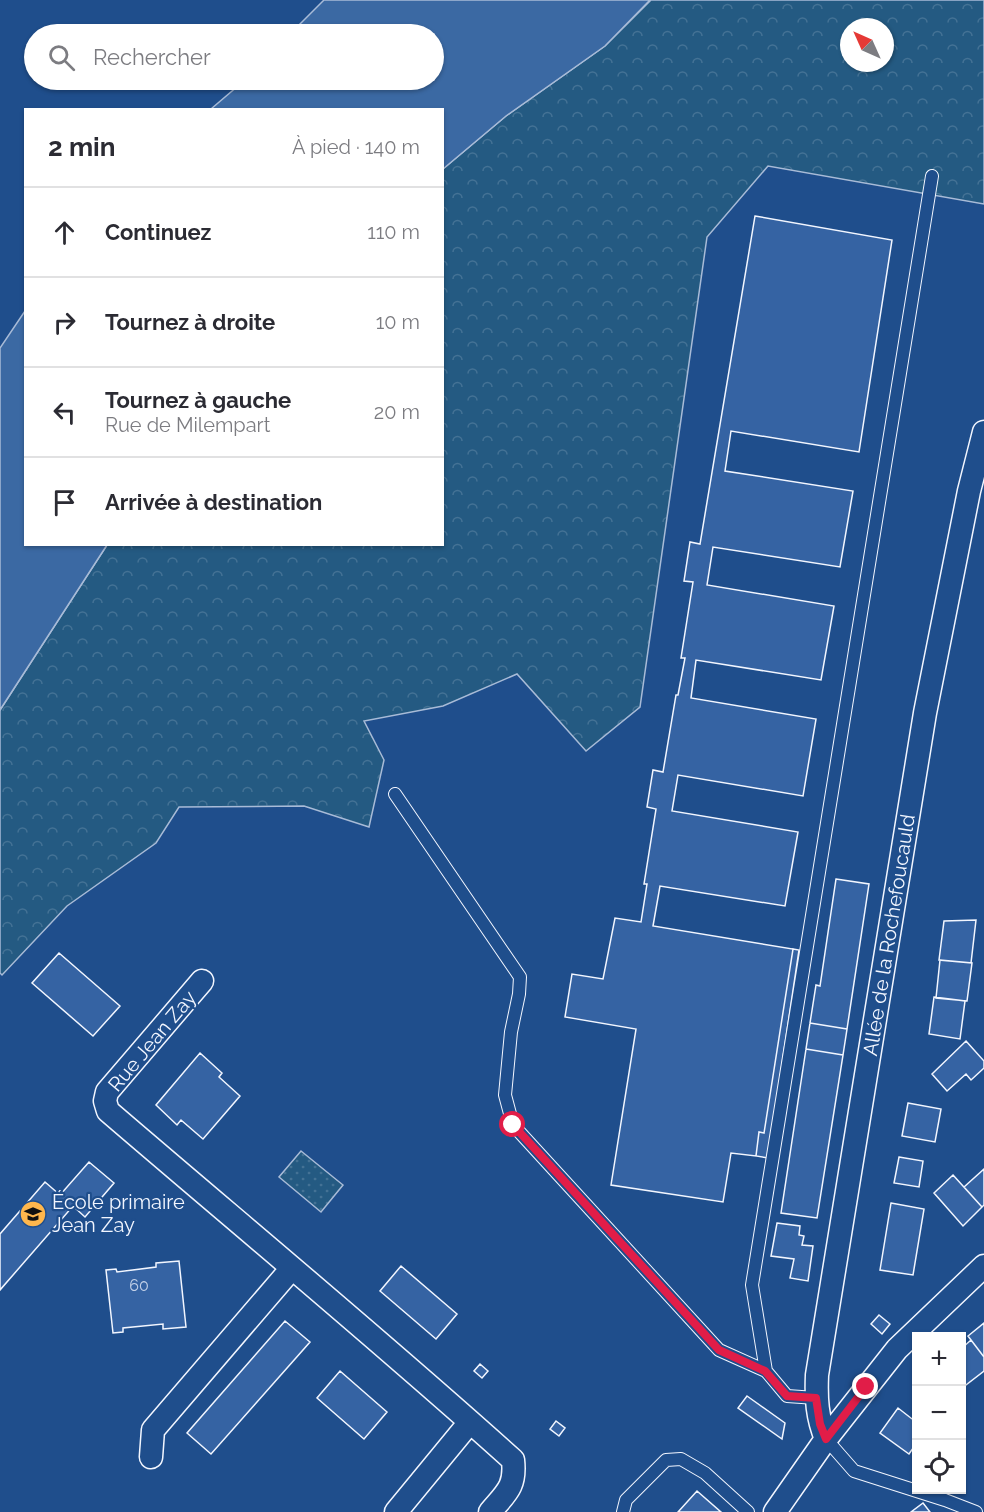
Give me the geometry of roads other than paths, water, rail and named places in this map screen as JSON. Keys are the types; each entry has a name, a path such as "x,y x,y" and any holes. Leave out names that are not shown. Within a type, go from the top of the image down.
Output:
{"street":[{"name":"Allée de la Rochefoucauld","path":"826,1439 820,1424 816,1398 817,1376 925,713 977,493 984,432"},
{"name":"Rue Jean Zay","path":"202,981 107,1092 105,1101 108,1111 513,1460 514,1473 511,1488 490,1512"},
{"path":"777,1511 826,1439 897,1349 984,1266"},
{"path":"151,1457 153,1430 292,1268"},
{"path":"396,1512 470,1422"}],"lane":[{"path":"765,1371 752,1285 932,176"},
{"path":"395,794 520,977 511,1032 505,1095 513,1125 719,1350 765,1371 787,1396 816,1398"},
{"path":"826,1439 854,1471 976,1512"},
{"path":"623,1512 626,1500 666,1460 681,1459 705,1473 748,1512"},
{"path":"945,1500 954,1512"}],"place":[{"name":"École primaire Jean Zay","path":"33,1214"}]}
